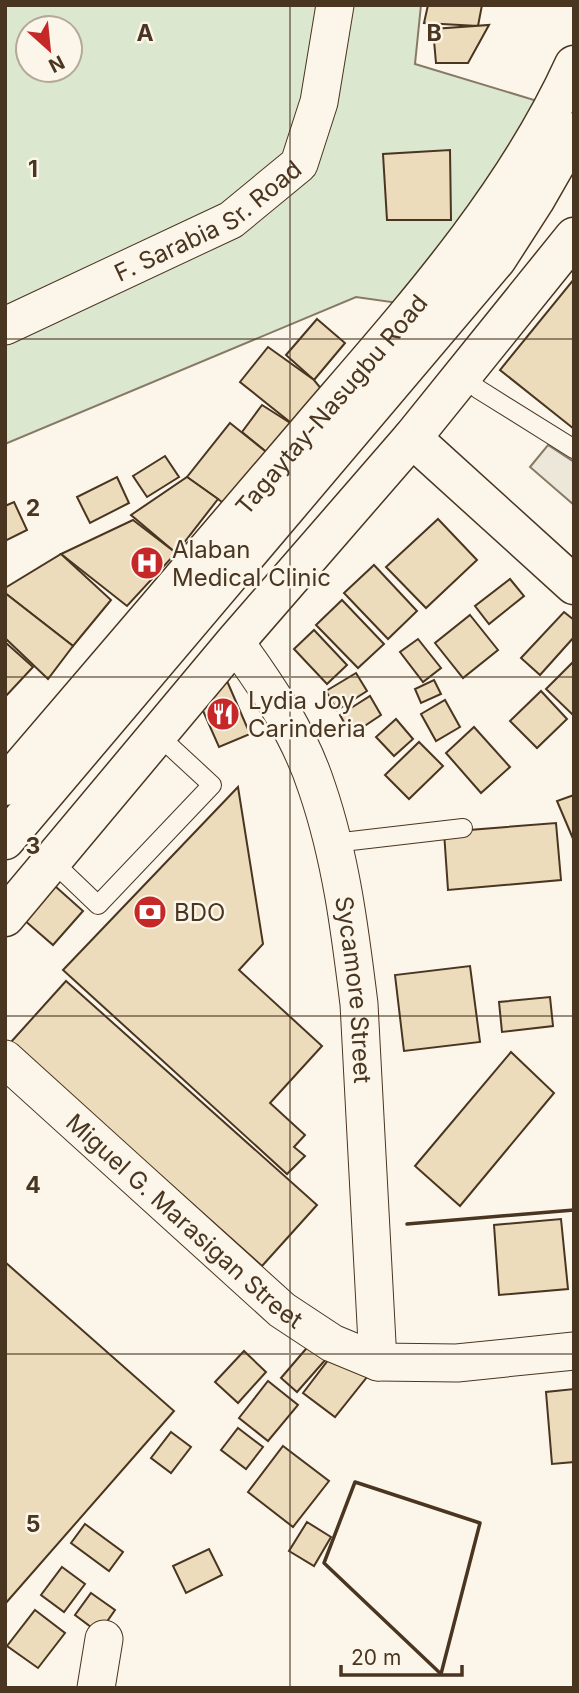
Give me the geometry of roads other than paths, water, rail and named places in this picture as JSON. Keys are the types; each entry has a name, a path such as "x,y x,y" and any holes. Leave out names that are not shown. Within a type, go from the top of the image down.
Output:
{"main road":[{"name":"Tagaytay-Nasugbu Road","path":"5,786 337,398 453,258 508,182 555,106 574,65"},
{"name":"Tagaytay-Nasugbu Road","path":"5,840 497,258 535,200 574,132"},
{"path":"5,917 235,642 412,439 574,237"},
{"path":"412,439 574,585"}],"street":[{"name":"F. Sarabia Sr. Road","path":"5,326 231,220 299,164 319,102 335,5"},
{"name":"Sycamore Street","path":"235,642 289,724 317,786 334,843 359,1004 378,1362"},
{"name":"Miguel G. Marasigan Street","path":"5,1059 282,1310 331,1343 378,1362"},
{"path":"378,1362 457,1363 574,1351"},
{"path":"96,1688 104,1639"}],"lane":[{"path":"463,376 478,389 574,449"},
{"path":"52,861 98,905 212,785 159,736"},
{"path":"334,843 463,828"}],"place":[{"name":"Alaban Medical Clinic","path":"147,563"},
{"name":"Lydia Joy Carinderia","path":"223,714"},
{"name":"BDO","path":"150,912"}]}
